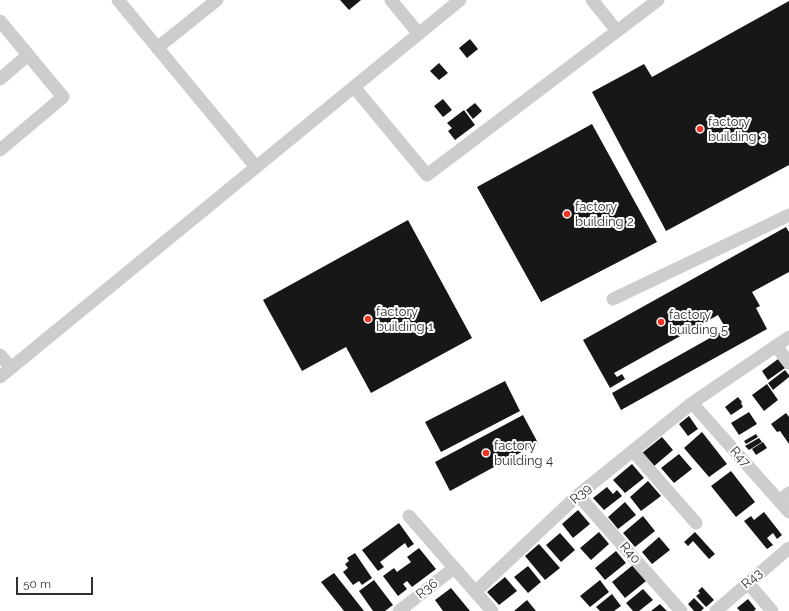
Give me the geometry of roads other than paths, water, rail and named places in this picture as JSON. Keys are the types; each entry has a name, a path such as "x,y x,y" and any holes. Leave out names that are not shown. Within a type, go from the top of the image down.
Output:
{"street":[{"path":"118,0 256,167"},
{"path":"391,0 419,34"},
{"path":"0,377 460,0"},
{"path":"592,0 617,31"},
{"path":"354,87 427,175 658,0"},
{"path":"157,48 211,2"},
{"path":"0,21 63,97 0,150"},
{"path":"0,79 28,55"},
{"path":"613,299 789,215"},
{"name":"R39","path":"475,592 578,495 692,403 789,337"},
{"path":"776,346 789,363"},
{"path":"0,355 11,368"},
{"name":"R47","path":"692,403 784,497 789,512"},
{"path":"633,451 696,523"},
{"name":"R40","path":"578,495 681,611"},
{"path":"409,516 492,611"},
{"name":"R43","path":"716,611 789,548"},
{"name":"R36","path":"399,611 454,568"},
{"path":"748,583 772,611"}],"place":[{"name":"factory building 3","path":"700,129"},
{"name":"factory building 2","path":"567,214"},
{"name":"factory building 1","path":"368,319"},
{"name":"factory building 5","path":"661,322"},
{"name":"factory building 4","path":"486,453"}]}
